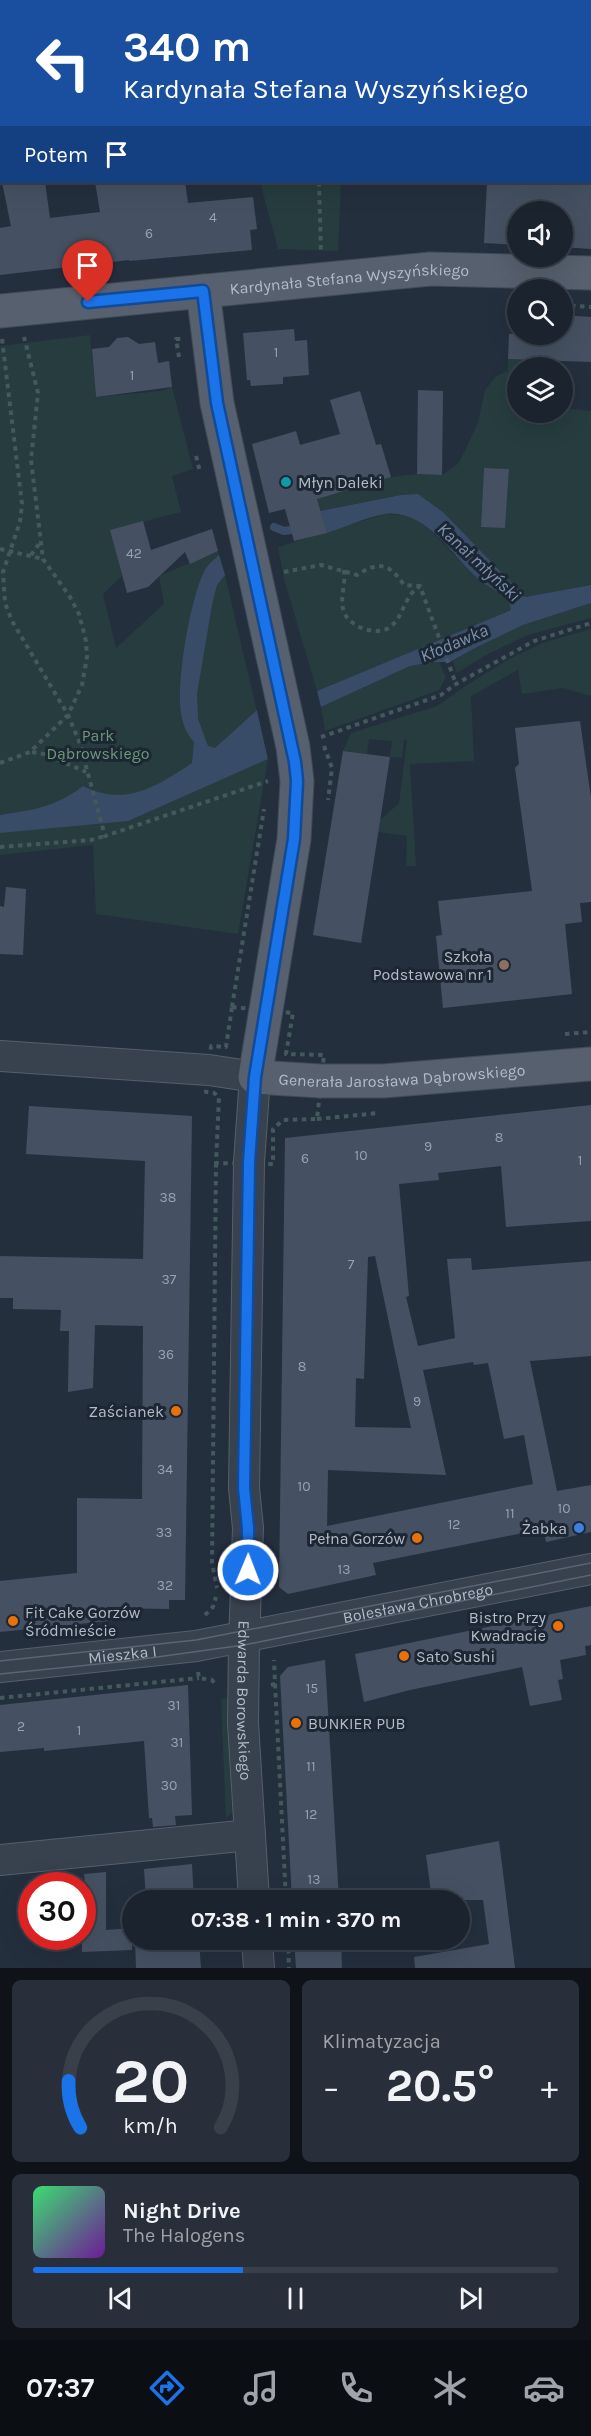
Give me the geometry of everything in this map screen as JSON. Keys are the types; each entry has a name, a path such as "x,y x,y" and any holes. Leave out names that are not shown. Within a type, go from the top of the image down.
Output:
{"main road":[{"name":"Kardynała Stefana Wyszyńskiego","path":"1,327 203,291 430,269 591,273"},
{"name":"Edwarda Borowskiego","path":"203,291 217,403 293,747 297,781 294,839 255,1077"},
{"name":"Generała Jarosława Dąbrowskiego","path":"255,1077 321,1081 383,1081 591,1064"}],"street":[{"name":"Generała Jarosława Dąbrowskiego","path":"0,1056 209,1070 255,1077"},
{"name":"Edwarda Borowskiego","path":"253,1890 244,1763 244,1637 248,1528 244,1488 249,1162 255,1077"},
{"name":"Bolesława Chrobrego","path":"244,1637 591,1569"},
{"name":"Mieszka I","path":"0,1667 127,1655 244,1637"},
{"path":"0,1860 250,1835"},
{"path":"258,1950 259,1968"}],"path":[{"path":"31,0 36,0"},
{"path":"236,0 249,0"},
{"path":"319,183 322,279"},
{"path":"573,306 591,307"},
{"path":"0,763 30,752 68,715 82,685 87,657 79,614 43,559 32,460 38,407 36,380 24,344 24,336 1,327 22,504 20,522 8,551 2,580 3,591 8,612 68,715 79,741 105,834"},
{"path":"31,555 38,547 40,540"},
{"path":"0,549 43,559"},
{"path":"253,573 321,565 357,575 371,566 387,566 397,574 404,585 420,586"},
{"path":"344,570 342,605 344,615 351,622 369,630 380,631 392,626 399,618 412,591 420,586"},
{"path":"420,586 456,684"},
{"path":"327,805 332,768 321,737 441,695 456,684 534,641 591,623"},
{"path":"30,752 44,754 87,773"},
{"path":"0,847 91,840 268,781"},
{"path":"232,1007 264,808"},
{"path":"565,1034 591,1032"},
{"path":"216,1163 212,1562 218,1594"},
{"path":"0,1698 199,1678"},
{"path":"275,1684 285,1890"},
{"path":"288,1950 289,1968"}],"green space":[{"path":"260,183 341,183 338,251 278,249"},
{"name":"Park Dąbrowskiego","path":"90,335 96,397 161,391 172,387 193,469 172,476 181,512 111,530 122,576 103,594 116,648 164,604 159,576 218,551 225,575 268,759 238,934 96,914 93,845 0,855 0,346"},
{"path":"507,371 507,423 573,423 573,409 591,411 591,585 525,597 418,494 401,495 320,511 317,499 391,477 417,474 442,475 459,463 478,423 485,390 496,376","holes":["484,468 509,469 505,527 481,527"]},
{"path":"385,514 415,518 430,530 476,577 509,598 511,610 317,691 284,579 278,547"},
{"path":"591,603 591,618 528,635 484,656 457,673 453,661 475,648 523,625"},
{"path":"591,629 591,696 563,688 522,694 518,670 471,696 474,761 410,764 416,866 406,866 407,836 378,832 380,820 399,803 407,740 404,740 402,758 390,757 392,741 369,739 367,754 343,751 351,733 437,706 509,659 545,642"},
{"path":"439,662 446,677 439,690 325,731 321,707 410,666"},
{"path":"229,1698 232,1813 226,1818 221,1699"}],"water":[{"name":"Kłodawka","path":"418,494 444,513 525,597 591,585 591,603 523,625 450,662 410,666 321,707 317,691 511,610 508,598 478,578 435,534 412,518 399,514 378,515 327,533 320,511 401,495"},
{"path":"219,555 225,575 217,585 212,605 197,694 198,719 208,746 215,748 257,710 268,759 128,821 0,833 0,815 54,803 83,786 113,795 140,791 166,780 192,763 194,742 185,729 181,713 182,662 189,621 199,585 207,567"}],"pier":[{"path":"260,709 271,757 268,759 257,710"}],"building":[{"path":"2,183 45,183 50,218 100,212 95,183 185,183 188,203 253,197 257,229 250,230 252,250 129,260 0,275 0,228 11,226"},
{"path":"487,183 591,183 591,249 573,248 573,201 507,201 507,244 484,243"},
{"path":"573,316 591,317 591,362 573,361 573,357 508,357 509,345 573,345"},
{"path":"294,329 295,341 307,340 309,375 283,377 283,384 251,386 250,380 247,380 243,333"},
{"path":"128,337 139,344 155,342 158,363 169,361 172,387 96,397 92,349 109,347 117,338"},
{"path":"418,390 443,391 442,475 417,474"},
{"path":"360,391 376,445 381,444 391,477 317,499 327,533 294,541 285,509 269,513 252,444 296,431 300,445 340,434 330,400"},
{"path":"484,468 509,469 505,528 481,527"},
{"path":"143,521 151,550 212,529 218,551 190,564 185,552 148,587 127,593 110,530"},
{"path":"580,721 591,798 591,902 580,903 582,922 565,924 572,994 443,1008 436,936 442,935 438,901 532,891 515,768 519,764 515,728"},
{"path":"343,751 390,757 361,943 313,935"},
{"path":"6,887 26,889 23,955 0,954 0,906 4,907"},
{"path":"591,1105 591,1221 506,1227 501,1166 438,1173 439,1180 399,1184 409,1296 406,1297 418,1346 455,1338 447,1259 471,1258 472,1270 591,1261 591,1356 530,1361 557,1491 591,1485 591,1532 546,1542 543,1529 373,1563 376,1575 288,1594 279,1587 285,1138","holes":["375,1256 411,1428 355,1427 356,1378 364,1379 368,1257","473,1362 474,1365 488,1363 504,1439 524,1435 533,1484 327,1526 328,1470 446,1475 423,1370"]},
{"path":"29,1106 192,1116 185,1600 169,1600 169,1609 116,1608 118,1620 0,1632 0,1581 77,1573 77,1498 142,1499 143,1326 95,1325 93,1388 68,1392 69,1331 60,1331 61,1310 13,1309 13,1298 0,1298 0,1256 143,1259 145,1161 26,1154"},
{"path":"591,1606 591,1645 585,1646 586,1655 560,1660 563,1679 558,1680 562,1700 530,1706 522,1667 364,1702 355,1654"},
{"path":"325,1660 338,1890 291,1890 280,1676 288,1667"},
{"path":"188,1685 192,1815 175,1816 176,1825 153,1827 152,1818 149,1818 144,1741 44,1751 44,1748 0,1752 0,1705"},
{"path":"499,1841 515,1968 415,1968 414,1957 454,1950 470,1950 470,1947 489,1944 483,1900 470,1900 470,1890 431,1890 426,1855"},
{"path":"192,1864 193,1890 145,1890 144,1869"},
{"path":"106,1872 106,1930 122,1929 122,1950 132,1950 82,1952 82,1950 96,1950 96,1873"},
{"path":"135,1950 200,1950 201,1968 136,1968"},
{"path":"295,1950 341,1950 342,1968 296,1968"}],"waterway":[{"name":"Kanał młyński","path":"274,527 284,531 291,530"}],"tram line":[{"path":"0,1661 196,1640 591,1563"},
{"path":"0,1674 128,1661 244,1645 591,1575"}],"place":[{"name":"Młyn Daleki","path":"286,482"},
{"name":"Szkoła Podstawowa nr 1","path":"504,965"},
{"name":"Zaścianek","path":"176,1411"},
{"name":"Żabka","path":"579,1528"},
{"name":"Pełna Gorzów","path":"417,1538"},
{"name":"Fit Cake Gorzów Śródmieście","path":"13,1621"},
{"name":"Bistro Przy Kwadracie","path":"558,1626"},
{"name":"Sato Sushi","path":"404,1656"},
{"name":"BUNKIER PUB","path":"296,1723"}],"route":[{"path":"88,302 203,291 217,403 295,762 297,781 294,839 255,1077 249,1162 244,1488 248,1528 248,1570"}]}
